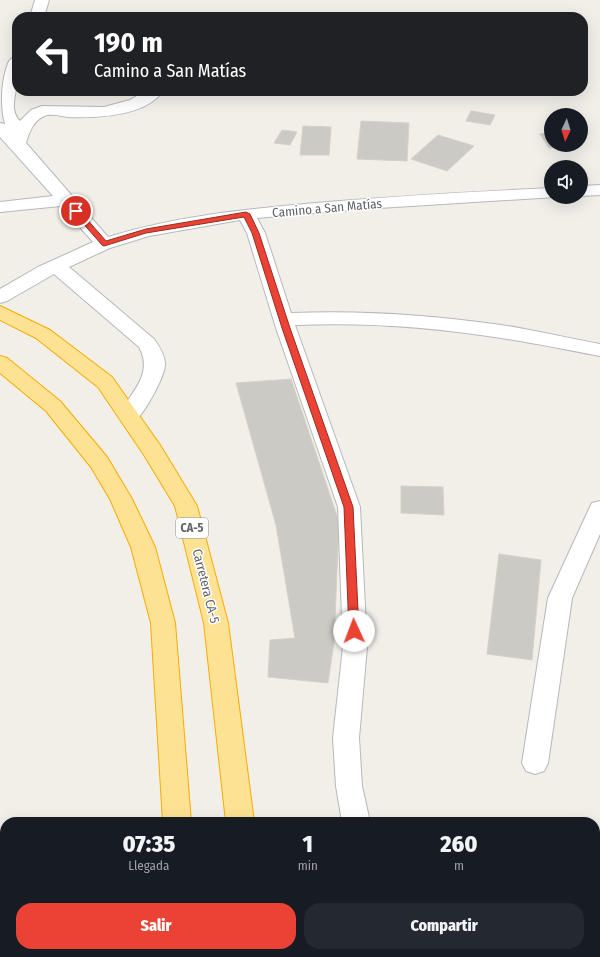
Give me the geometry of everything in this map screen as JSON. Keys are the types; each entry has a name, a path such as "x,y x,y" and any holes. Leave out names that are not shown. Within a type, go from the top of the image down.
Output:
{"highway":[{"name":"Carretera CA-5","path":"0,312 43,334 105,382 152,450 186,506 216,623 239,817"},
{"path":"1,365 53,406 99,462 121,499 143,547 163,623 177,817"}],"street":[{"path":"38,12 42,0"},
{"path":"12,74 8,84 5,105 19,138 66,200 104,244"},
{"path":"19,138 26,122 41,112 97,113 116,111 137,103 148,96"},
{"path":"0,128 19,138"},
{"path":"588,191 600,190"},
{"name":"Camino a San Matías","path":"0,297 56,266 104,244 146,231 246,214 364,204 544,193"},
{"path":"0,207 66,200"},
{"path":"246,214 256,233 348,507 355,647 346,738 349,786 355,817"},
{"path":"56,266 147,343 154,353 156,367 152,379 128,415"},
{"path":"284,319 312,318 416,322 500,331 600,350"},
{"path":"535,763 560,598 600,509"}],"building":[{"path":"471,111 495,115 490,125 466,121"},
{"path":"361,121 409,123 407,161 357,159"},
{"path":"303,126 331,127 329,155 300,155"},
{"path":"282,130 297,132 290,145 274,143"},
{"path":"544,133 544,140 540,134"},
{"path":"438,135 474,146 447,171 411,159"},
{"path":"291,379 339,522 334,642 328,683 268,677 270,640 295,638 276,525 236,383"},
{"path":"401,486 443,487 444,515 401,513"},
{"path":"499,554 541,560 532,660 487,654"}],"route":[{"path":"76,211 104,244 146,231 246,214 256,233 286,328 348,507 354,631"}]}
